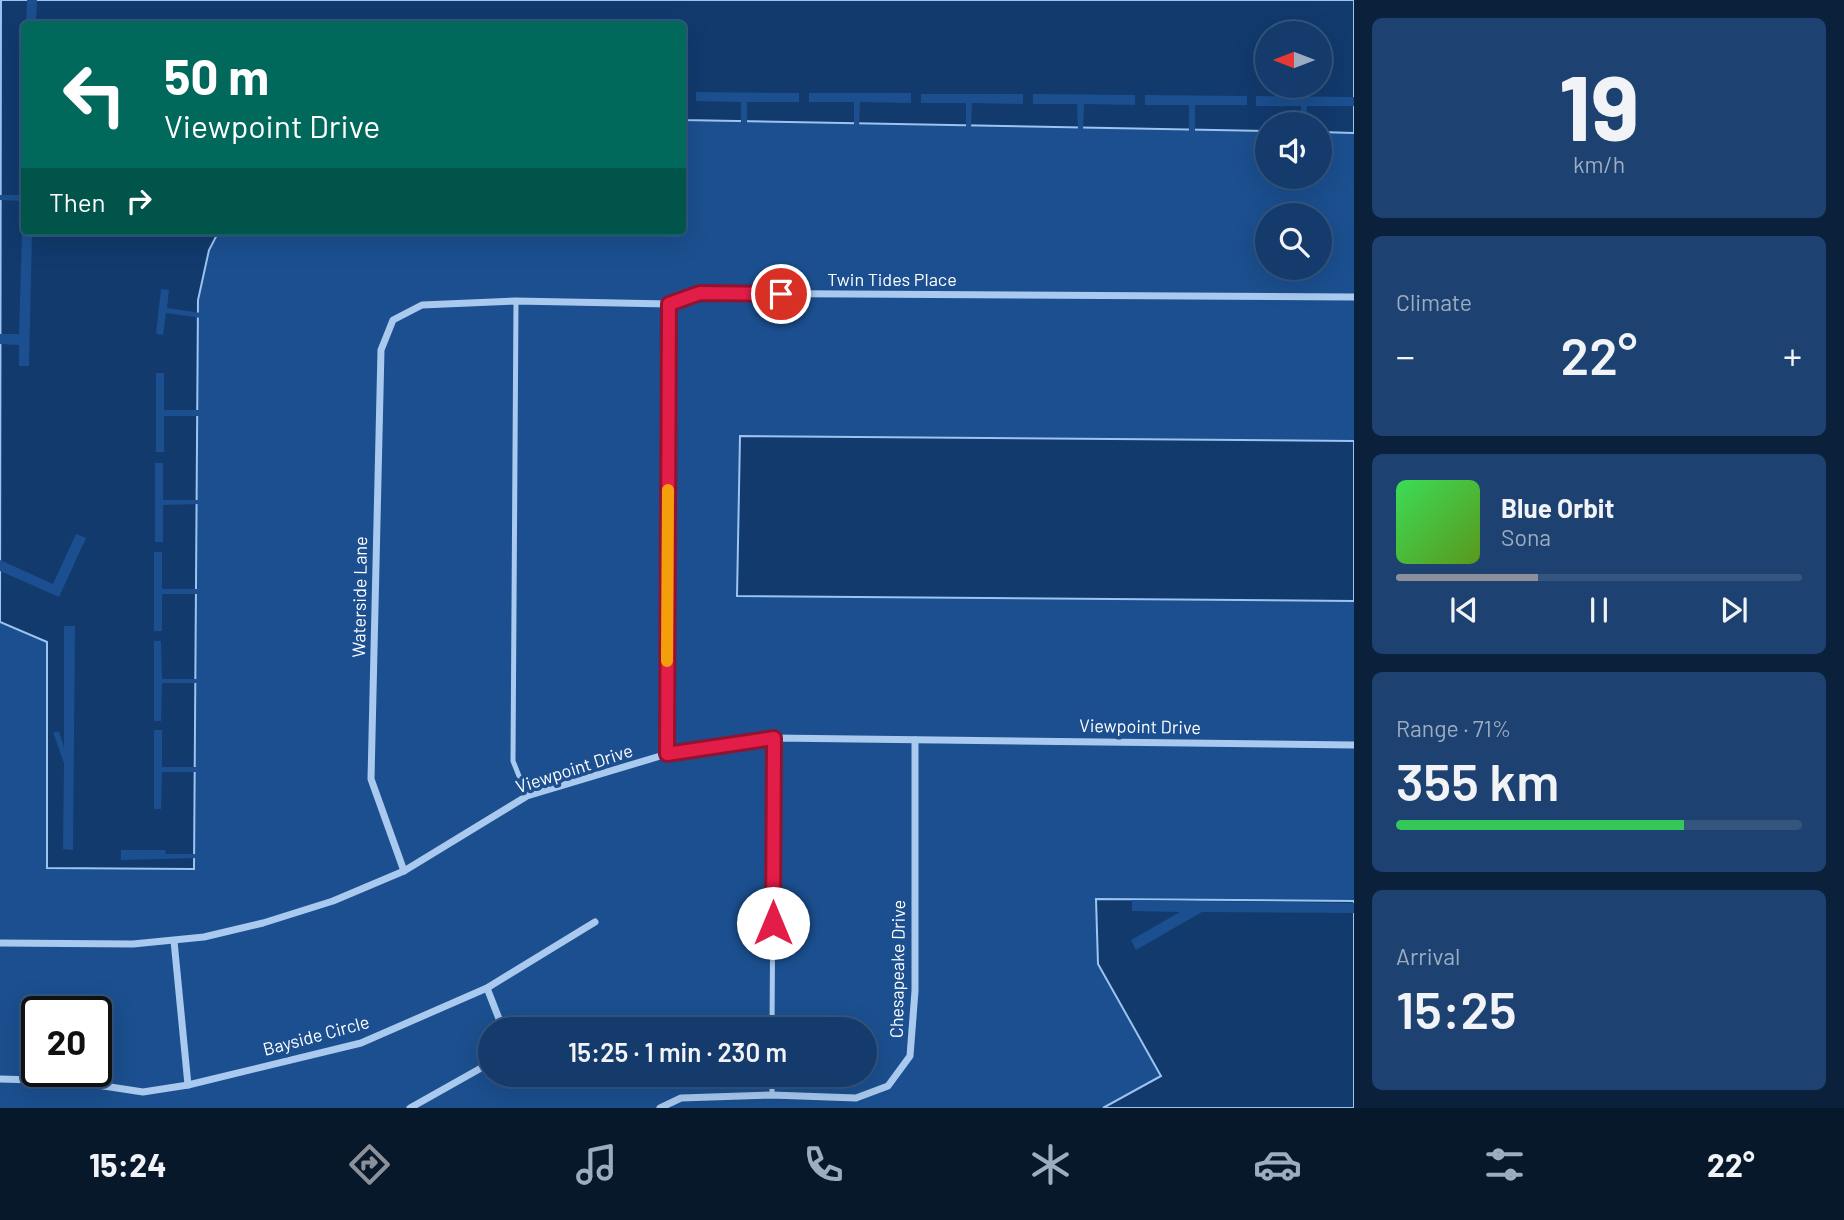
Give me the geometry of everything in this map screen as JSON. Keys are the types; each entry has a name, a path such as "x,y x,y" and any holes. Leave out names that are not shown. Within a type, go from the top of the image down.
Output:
{"street":[{"name":"Twin Tides Place","path":"393,320 422,306 516,301 669,304 700,293 1354,297"},
{"path":"667,754 669,304"},
{"name":"Waterside Lane","path":"393,320 381,350 371,779 404,871"},
{"name":"Viewpoint Drive","path":"0,943 133,944 204,937 263,923 333,901 404,871 527,796 667,754 774,738 1354,744"},
{"name":"Chesapeake Drive","path":"660,1108 681,1098 772,1095 856,1098 888,1086 910,1056 915,991 915,740"},
{"name":"Bayside Circle","path":"0,1079 71,1081 143,1091 188,1085 360,1043 487,988 595,922"},
{"path":"174,940 188,1085"},
{"path":"487,988 498,1017"},
{"path":"410,1108 478,1070"}],"lane":[{"path":"516,301 513,761 527,796"},
{"path":"772,1017 774,738"},
{"path":"772,1087 772,1095"}],"water":[{"path":"1,0 1354,0 1354,133 1332,132 1332,112 1255,112 1255,131 686,120 686,21 21,21 21,235 217,235 209,250 198,300 194,869 47,868 47,642 0,622"},
{"path":"740,436 1354,441 1354,601 737,596"},
{"path":"1096,899 1354,901 1354,1108 1103,1108 1161,1076 1098,964"}],"pier":[{"path":"27,0 37,0 36,21 26,21"},
{"path":"696,92 799,93 799,102 747,102 747,125 741,125 741,102 696,101"},
{"path":"809,93 911,93 911,103 860,102 859,127 854,127 854,102 809,102"},
{"path":"921,94 1023,94 1023,104 972,103 971,129 966,129 966,103 921,103"},
{"path":"1033,94 1135,95 1135,105 1084,104 1083,131 1078,131 1077,104 1033,104"},
{"path":"1145,95 1247,96 1247,105 1195,105 1195,134 1189,133 1189,105 1145,105"},
{"path":"1354,97 1354,106 1307,106 1307,112 1301,112 1301,106 1256,106 1256,98"},
{"path":"0,195 21,195 21,201 0,200"},
{"path":"22,235 32,235 29,366 19,366 19,345 0,344 0,334 19,334"},
{"path":"161,289 169,290 167,308 201,313 201,318 166,313 163,335 156,334"},
{"path":"156,373 164,373 164,410 199,410 199,416 164,416 164,452 156,452"},
{"path":"155,463 163,463 163,500 200,500 200,504 163,505 163,542 155,542"},
{"path":"76,534 86,538 59,597 0,571 0,560 53,584"},
{"path":"154,552 162,552 162,589 200,589 200,594 162,594 162,631 154,631"},
{"path":"64,626 75,626 73,850 63,849 64,763 53,732 59,732 64,747"},
{"path":"154,641 161,641 162,679 199,679 199,683 162,683 161,721 154,721"},
{"path":"154,730 162,730 162,767 198,767 198,772 162,772 161,809 154,809"},
{"path":"121,850 165,850 166,854 198,854 198,858 121,860"},
{"path":"1132,900 1354,903 1354,913 1202,912 1136,950 1131,940 1180,912 1132,911"}],"slow traffic":[{"path":"667,661 668,490"}],"route":[{"path":"773,923 774,738 667,754 669,304 700,293 781,294"}]}
